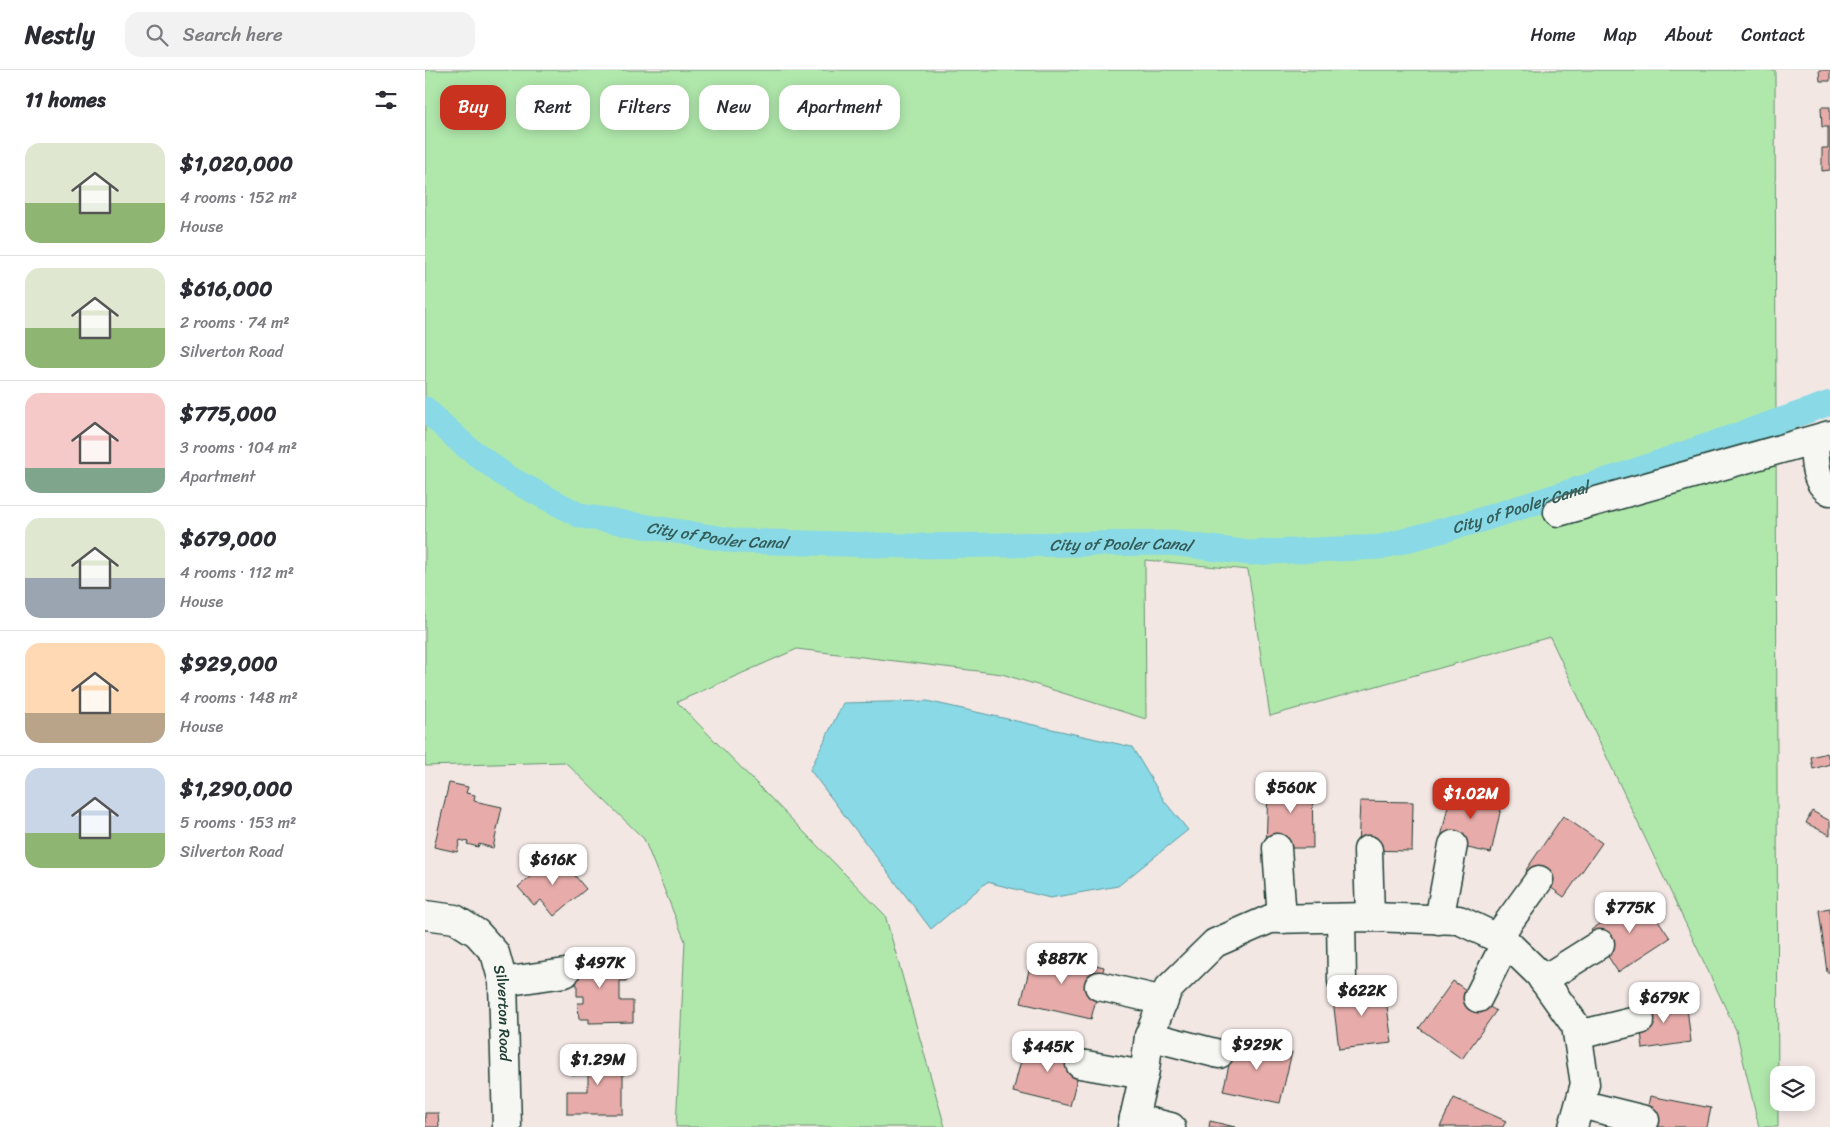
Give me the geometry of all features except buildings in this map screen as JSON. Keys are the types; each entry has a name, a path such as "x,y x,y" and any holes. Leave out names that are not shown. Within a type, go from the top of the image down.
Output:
{"street":[{"path":"1558,512 1822,437 1817,470 1820,480 1826,489 1830,491"},
{"path":"1439,920 1453,845"},
{"path":"1277,848 1282,919"},
{"path":"1368,850 1370,918"},
{"path":"1478,998 1502,940 1539,880"},
{"name":"Silverton Road","path":"425,915 455,919 477,934 495,953 503,982 507,1127"},
{"path":"1341,918 1342,981"},
{"path":"1171,1127 1133,1123 1144,1075 1149,1036 1163,1001 1169,989 1215,943 1270,919 1370,918 1459,920 1502,940 1543,980 1576,1026 1585,1084 1577,1115 1645,1120"},
{"path":"1543,980 1600,944"},
{"path":"503,982 565,973"},
{"path":"1099,986 1163,1001"},
{"path":"1577,1035 1640,1020"},
{"path":"1149,1036 1219,1054"},
{"path":"1080,1064 1144,1075"}],"green space":[{"path":"425,70 1775,70 1778,1066 1770,1066 1770,1111 1778,1111 1778,1127 1759,1127 1736,1030 1550,637 1270,716 1248,570 1145,560 1146,719 1002,674 797,649 677,702 885,915 945,1127 676,1127 685,941 644,839 565,762 425,766"}],"water":[{"path":"927,701 1132,747 1165,802 1188,830 1118,886 1050,898 987,882 931,929 810,770 843,703"}],"waterway":[{"name":"City of Pooler Canal","path":"425,409 464,445 507,477 581,516 737,541 911,546 1171,543 1250,553 1381,547 1477,521 1620,476 1830,403"}]}
